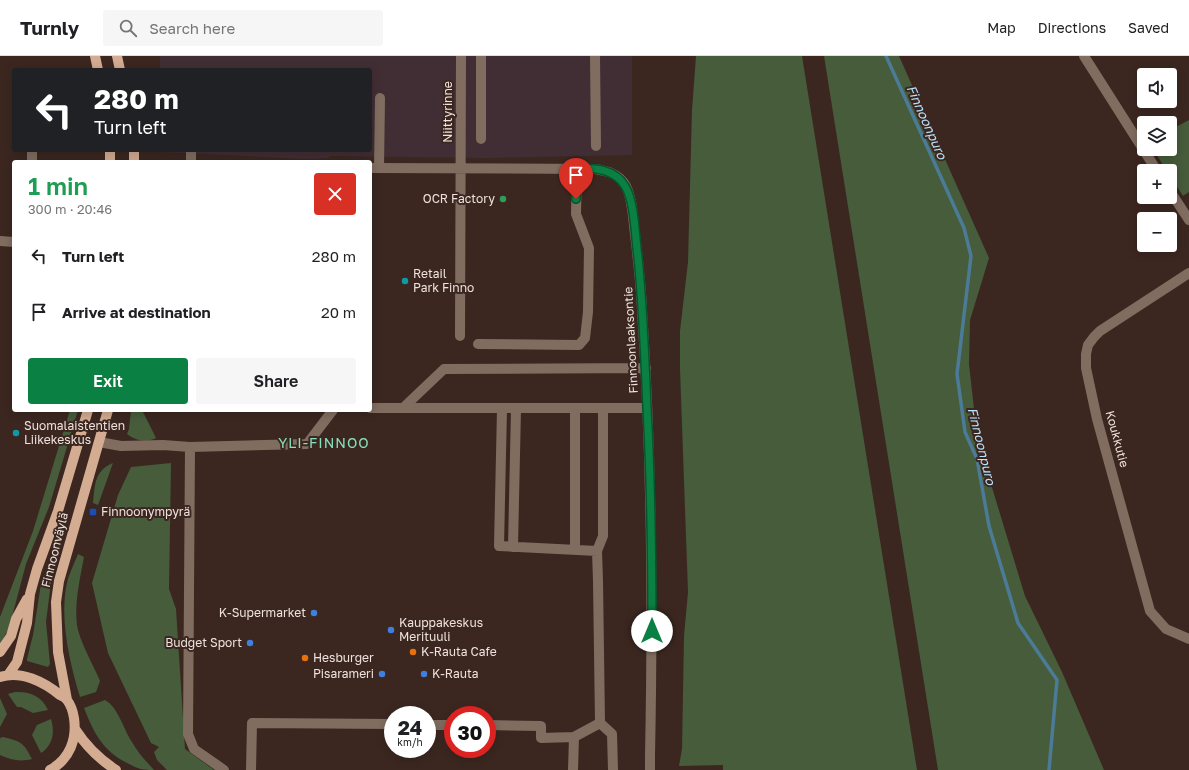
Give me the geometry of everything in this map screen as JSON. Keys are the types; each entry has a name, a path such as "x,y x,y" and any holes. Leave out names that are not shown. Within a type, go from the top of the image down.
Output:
{"main road":[{"path":"95,56 98,68"},
{"path":"117,56 120,68"},
{"name":"Finnoonväylä","path":"4,676 17,662 27,623 30,594 37,569 58,511 87,412"},
{"name":"Finnoonväylä","path":"75,728 72,711 67,700 58,652 56,618 58,588 79,508 107,412"},
{"path":"0,652 11,636 16,619 30,594"},
{"path":"4,676 22,676 34,679 46,685 67,700"},
{"path":"53,770 60,764 70,750 74,741 75,728"},
{"path":"75,728 85,743 98,756 116,770"}],"street":[{"name":"Niittyrinne","path":"460,336 461,56"},
{"path":"480,139 481,56"},
{"path":"595,56 596,146"},
{"path":"1084,56 1153,164"},
{"path":"374,168 380,98"},
{"name":"Finnoonlaaksontie","path":"374,168 595,169 613,173 625,185 629,196 641,285 648,408 652,531 652,660 649,770"},
{"path":"478,344 579,344 585,338 588,312 589,248 576,214 577,168"},
{"path":"1177,202 1189,220"},
{"path":"0,241 12,242"},
{"name":"Koukkutie","path":"1189,273 1094,336 1088,345 1086,361 1097,419 1150,611 1166,630 1189,639"},
{"path":"403,408 444,369 646,368"},
{"path":"372,408 648,408"},
{"path":"513,546 516,408"},
{"path":"603,408 603,536 597,551 600,723 612,734 613,770"},
{"path":"502,409 499,546 597,551"},
{"path":"575,409 575,550"},
{"path":"99,442 121,446 190,447 307,444 331,412"},
{"path":"190,447 188,734 194,749 224,770"},
{"path":"251,770 252,723 384,724"},
{"path":"496,725 541,726 541,738 574,737 600,723"},
{"path":"573,770 574,737"}],"shaded area":[{"path":"160,56 632,56 632,155 484,158 329,156 329,158 308,159 161,152 372,152 372,68 160,68"}],"green space":[{"path":"696,56 802,56 917,770 723,770 723,765 679,766 682,749 684,636 688,592 680,331 688,262 692,110"},
{"path":"824,56 899,56 989,258 970,320 969,364 974,409 987,471 1025,596 1062,672 1104,770 938,770"},
{"path":"1189,120 1189,192 1183,196 1177,187 1177,164 1163,164 1157,156 1177,156 1177,126"},
{"path":"69,412 77,412 49,507 26,564 9,628 0,644 0,617 33,531"},
{"path":"131,412 143,412 156,438 141,440 134,438 127,434"},
{"path":"113,463 98,505 93,503 95,485 99,474 107,466"},
{"path":"171,463 169,589 176,609 185,749 214,770 167,770 157,760 154,752 159,747 151,743 108,653 92,583 118,495 131,467"},
{"path":"78,554 84,557 76,613 78,630 85,650 100,681 96,692 80,697 69,656 64,611 67,583"},
{"path":"48,571 52,574 46,622 50,664 48,667 27,661 27,659 33,635 41,584 43,576"},
{"path":"25,692 34,695 42,701 48,710 33,713 21,707 17,707 8,694"},
{"path":"0,698 7,714 0,727"},
{"path":"105,700 114,708 134,746 154,770 140,769 118,758 105,746 95,733 84,708"},
{"path":"51,719 53,729 52,738 48,746 41,753 32,735 37,725"},
{"path":"3,737 14,740 24,746 32,759 16,760 0,755 0,738"}],"waterway":[{"name":"Finnoonpuro","path":"886,56 964,228 971,256 957,374 965,432 977,459 989,526 1018,623 1057,680 1049,770"}],"place":[{"name":"OCR Factory","path":"503,199"},
{"name":"Retail Park Finno","path":"405,281"},
{"name":"Suomalaistentien Liikekeskus","path":"16,433"},
{"name":"Finnoonympyrä","path":"93,512"},
{"name":"K-Supermarket","path":"314,613"},
{"name":"Kauppakeskus Merituuli","path":"391,630"},
{"name":"Budget Sport","path":"250,643"},
{"name":"K-Rauta Cafe","path":"413,652"},
{"name":"Hesburger","path":"305,658"},
{"name":"Pisarameri","path":"382,674"},
{"name":"K-Rauta","path":"424,674"}],"district":[{"name":"YLI-FINNOO","path":"324,443"}],"route":[{"path":"576,199 577,168 595,169 613,173 625,185 632,205 641,285 648,408 652,531 652,631"}]}
